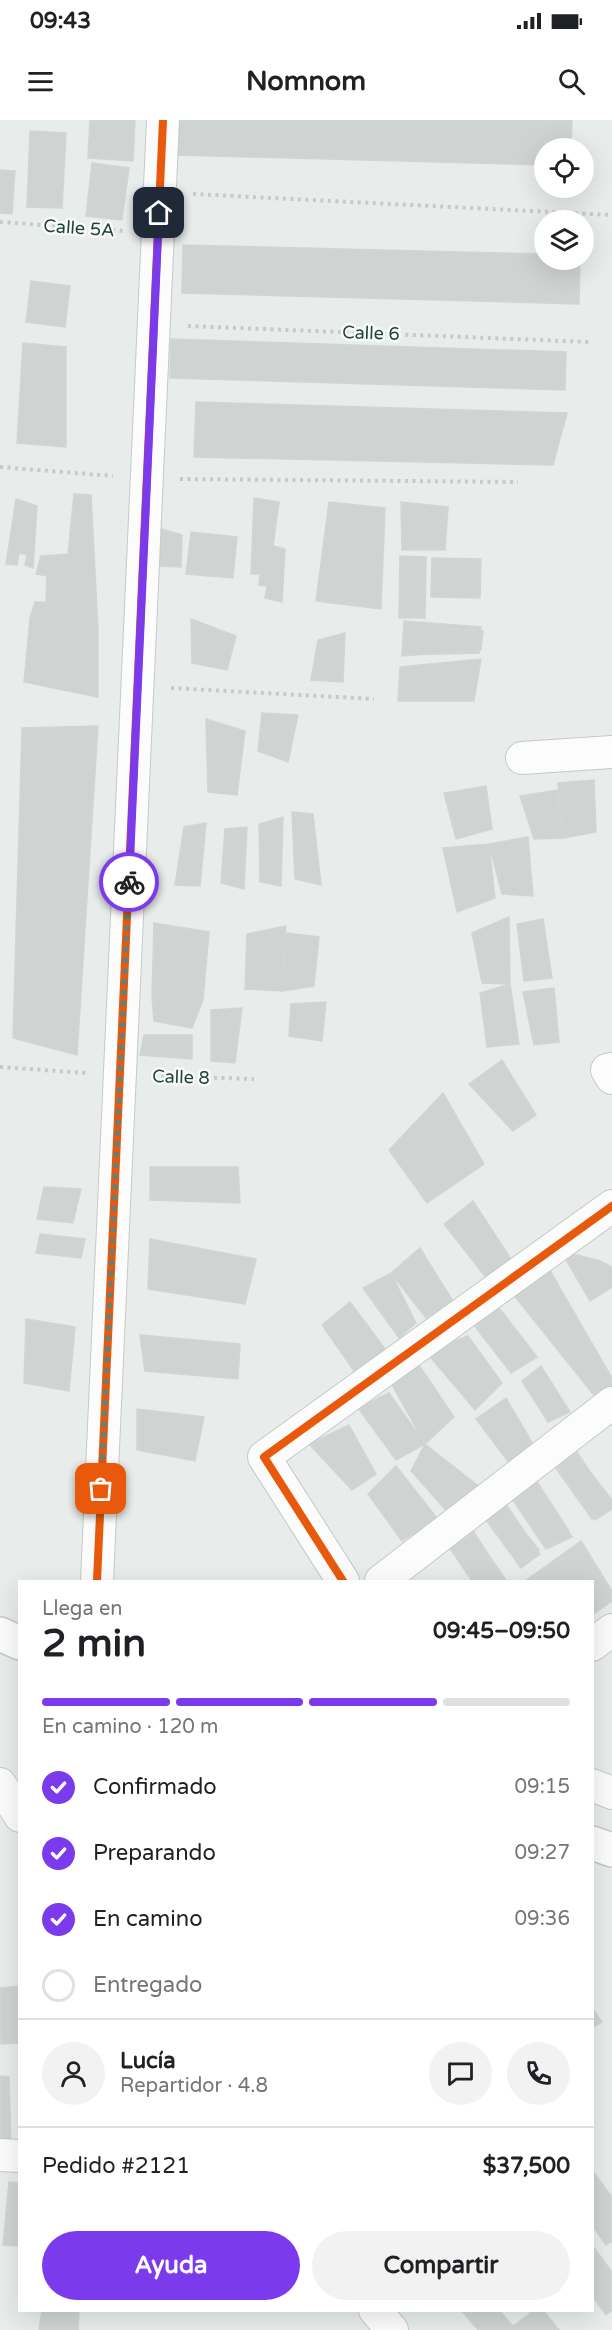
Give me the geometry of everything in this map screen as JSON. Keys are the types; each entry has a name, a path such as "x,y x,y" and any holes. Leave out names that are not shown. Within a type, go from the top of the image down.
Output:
{"street":[{"path":"97,1580 163,120"},
{"path":"522,758 612,752"},
{"path":"612,1069 607,1070 612,1078"},
{"path":"342,1580 264,1457 612,1206"},
{"path":"382,1580 612,1403"},
{"path":"594,1643 612,1630"},
{"path":"0,1634 18,1642"},
{"path":"0,1784 18,1813"},
{"path":"594,1786 612,1793"},
{"path":"594,1844 612,1850"},
{"path":"0,2155 18,2156"},
{"path":"377,2312 392,2330"}],"path":[{"path":"159,193 612,215"},
{"path":"0,467 147,479 519,482"},
{"path":"137,686 374,699"}],"building":[{"path":"90,120 135,120 133,161 88,158"},
{"path":"177,120 572,120 571,138 534,138 534,165 176,155"},
{"path":"30,131 66,133 62,208 27,207"},
{"path":"92,163 129,168 122,220 86,216"},
{"path":"0,170 15,171 12,214 0,213"},
{"path":"183,245 534,254 534,270 580,270 579,304 182,293"},
{"path":"31,281 70,286 65,327 26,322"},
{"path":"171,339 566,352 565,390 170,378"},
{"path":"23,343 66,347 66,447 17,443"},
{"path":"196,402 567,413 553,465 194,457"},
{"path":"74,494 91,495 98,630 30,618 35,602 46,602 47,576 36,574 41,556 68,554"},
{"path":"254,498 279,502 273,546 285,549 282,602 265,598 267,586 259,585 260,574 251,574"},
{"path":"16,499 37,506 33,568 25,565 27,555 19,553 17,565 6,564"},
{"path":"329,502 385,508 381,609 316,601"},
{"path":"401,502 448,507 445,550 402,550"},
{"path":"158,528 182,535 181,567 154,566"},
{"path":"191,532 237,537 233,578 186,574"},
{"path":"400,556 426,557 425,618 399,618"},
{"path":"432,558 481,559 480,598 431,597"},
{"path":"30,618 98,630 98,697 24,682"},
{"path":"191,619 236,636 227,670 192,663"},
{"path":"404,621 481,627 479,653 402,655"},
{"path":"405,626 483,631 481,650 402,656"},
{"path":"345,633 343,682 311,680 318,640"},
{"path":"481,659 474,701 398,701 400,667"},
{"path":"262,713 298,715 288,762 258,751"},
{"path":"206,719 245,731 237,795 208,792"},
{"path":"98,726 77,1055 13,1038 22,728"},
{"path":"594,780 596,832 563,838 558,783"},
{"path":"486,786 492,829 456,839 444,793"},
{"path":"557,790 563,838 534,839 520,796"},
{"path":"292,812 313,814 321,885 295,879"},
{"path":"283,817 281,886 260,882 259,824"},
{"path":"206,823 200,886 175,885 184,827"},
{"path":"247,827 244,889 221,883 225,829"},
{"path":"528,837 533,896 502,894 489,844"},
{"path":"489,844 495,898 457,912 443,848"},
{"path":"509,917 510,984 482,983 472,933"},
{"path":"543,919 552,978 524,981 517,924"},
{"path":"154,923 209,932 203,1000 152,996"},
{"path":"286,926 282,991 245,989 247,934"},
{"path":"286,933 319,937 314,986 282,991"},
{"path":"510,984 519,1044 487,1047 480,993"},
{"path":"554,988 559,1042 534,1045 523,992"},
{"path":"152,996 203,1000 192,1028 154,1021"},
{"path":"326,1002 322,1041 289,1036 291,1004"},
{"path":"242,1008 235,1063 211,1061 211,1010"},
{"path":"144,1035 192,1035 192,1059 140,1055"},
{"path":"502,1060 536,1115 513,1131 469,1084"},
{"path":"443,1093 484,1164 427,1203 389,1150"},
{"path":"150,1167 238,1167 240,1203 150,1200"},
{"path":"44,1187 81,1189 73,1223 37,1219"},
{"path":"473,1201 513,1262 488,1280 444,1224"},
{"path":"40,1234 85,1239 81,1258 36,1253"},
{"path":"150,1239 256,1259 245,1304 148,1289"},
{"path":"420,1248 453,1301 426,1318 391,1273"},
{"path":"561,1251 600,1261 612,1267 612,1287 590,1301"},
{"path":"549,1269 612,1378 612,1390 597,1399 509,1289"},
{"path":"391,1273 416,1323 399,1338 363,1288"},
{"path":"350,1302 386,1350 354,1371 322,1325"},
{"path":"497,1305 537,1357 511,1373 470,1320"},
{"path":"26,1319 75,1327 69,1391 24,1383"},
{"path":"140,1335 240,1344 238,1379 145,1371"},
{"path":"468,1336 502,1383 475,1410 426,1352"},
{"path":"419,1365 454,1417 425,1444 391,1383"},
{"path":"541,1366 570,1412 548,1422 522,1381"},
{"path":"389,1393 425,1444 396,1460 358,1408"},
{"path":"506,1398 537,1451 510,1464 476,1419"},
{"path":"137,1409 204,1417 195,1461 137,1450"},
{"path":"349,1425 376,1474 352,1490 309,1444"},
{"path":"425,1444 486,1492 453,1518 411,1471"},
{"path":"574,1451 612,1500 612,1509 595,1520 556,1466"},
{"path":"576,1451 612,1504 612,1509 592,1519 555,1467"},
{"path":"396,1466 437,1518 402,1541 368,1494"},
{"path":"536,1480 569,1531 548,1548 514,1501"},
{"path":"536,1481 572,1537 546,1549 510,1496"},
{"path":"505,1503 540,1554 521,1568 486,1520"},
{"path":"505,1507 539,1550 519,1566 485,1515"},
{"path":"472,1529 504,1580 471,1580 447,1544"},
{"path":"474,1534 506,1580 475,1580 453,1545"},
{"path":"581,1541 612,1591 612,1601 594,1614 594,1580 526,1580"},
{"path":"18,1986 18,2043 1,2044 0,1988"},
{"path":"594,2011 602,2022 594,2027"},
{"path":"0,2076 9,2077 11,2149 0,2148"},
{"path":"594,2173 612,2197 612,2241 606,2245 594,2228"},
{"path":"9,2182 18,2183 18,2246 3,2245"},
{"path":"594,2248 612,2272 612,2310 606,2315 594,2299"},
{"path":"42,2312 79,2312 78,2330 39,2330"},
{"path":"463,2312 501,2312 516,2330 478,2330"},
{"path":"531,2312 545,2312 559,2330 513,2330 511,2328"}],"cycle path":[{"path":"97,1580 163,120"},
{"path":"342,1580 264,1457 612,1206"}],"way so far":[{"path":"101,1489 129,882"}],"route":[{"path":"129,882 159,213"}]}
